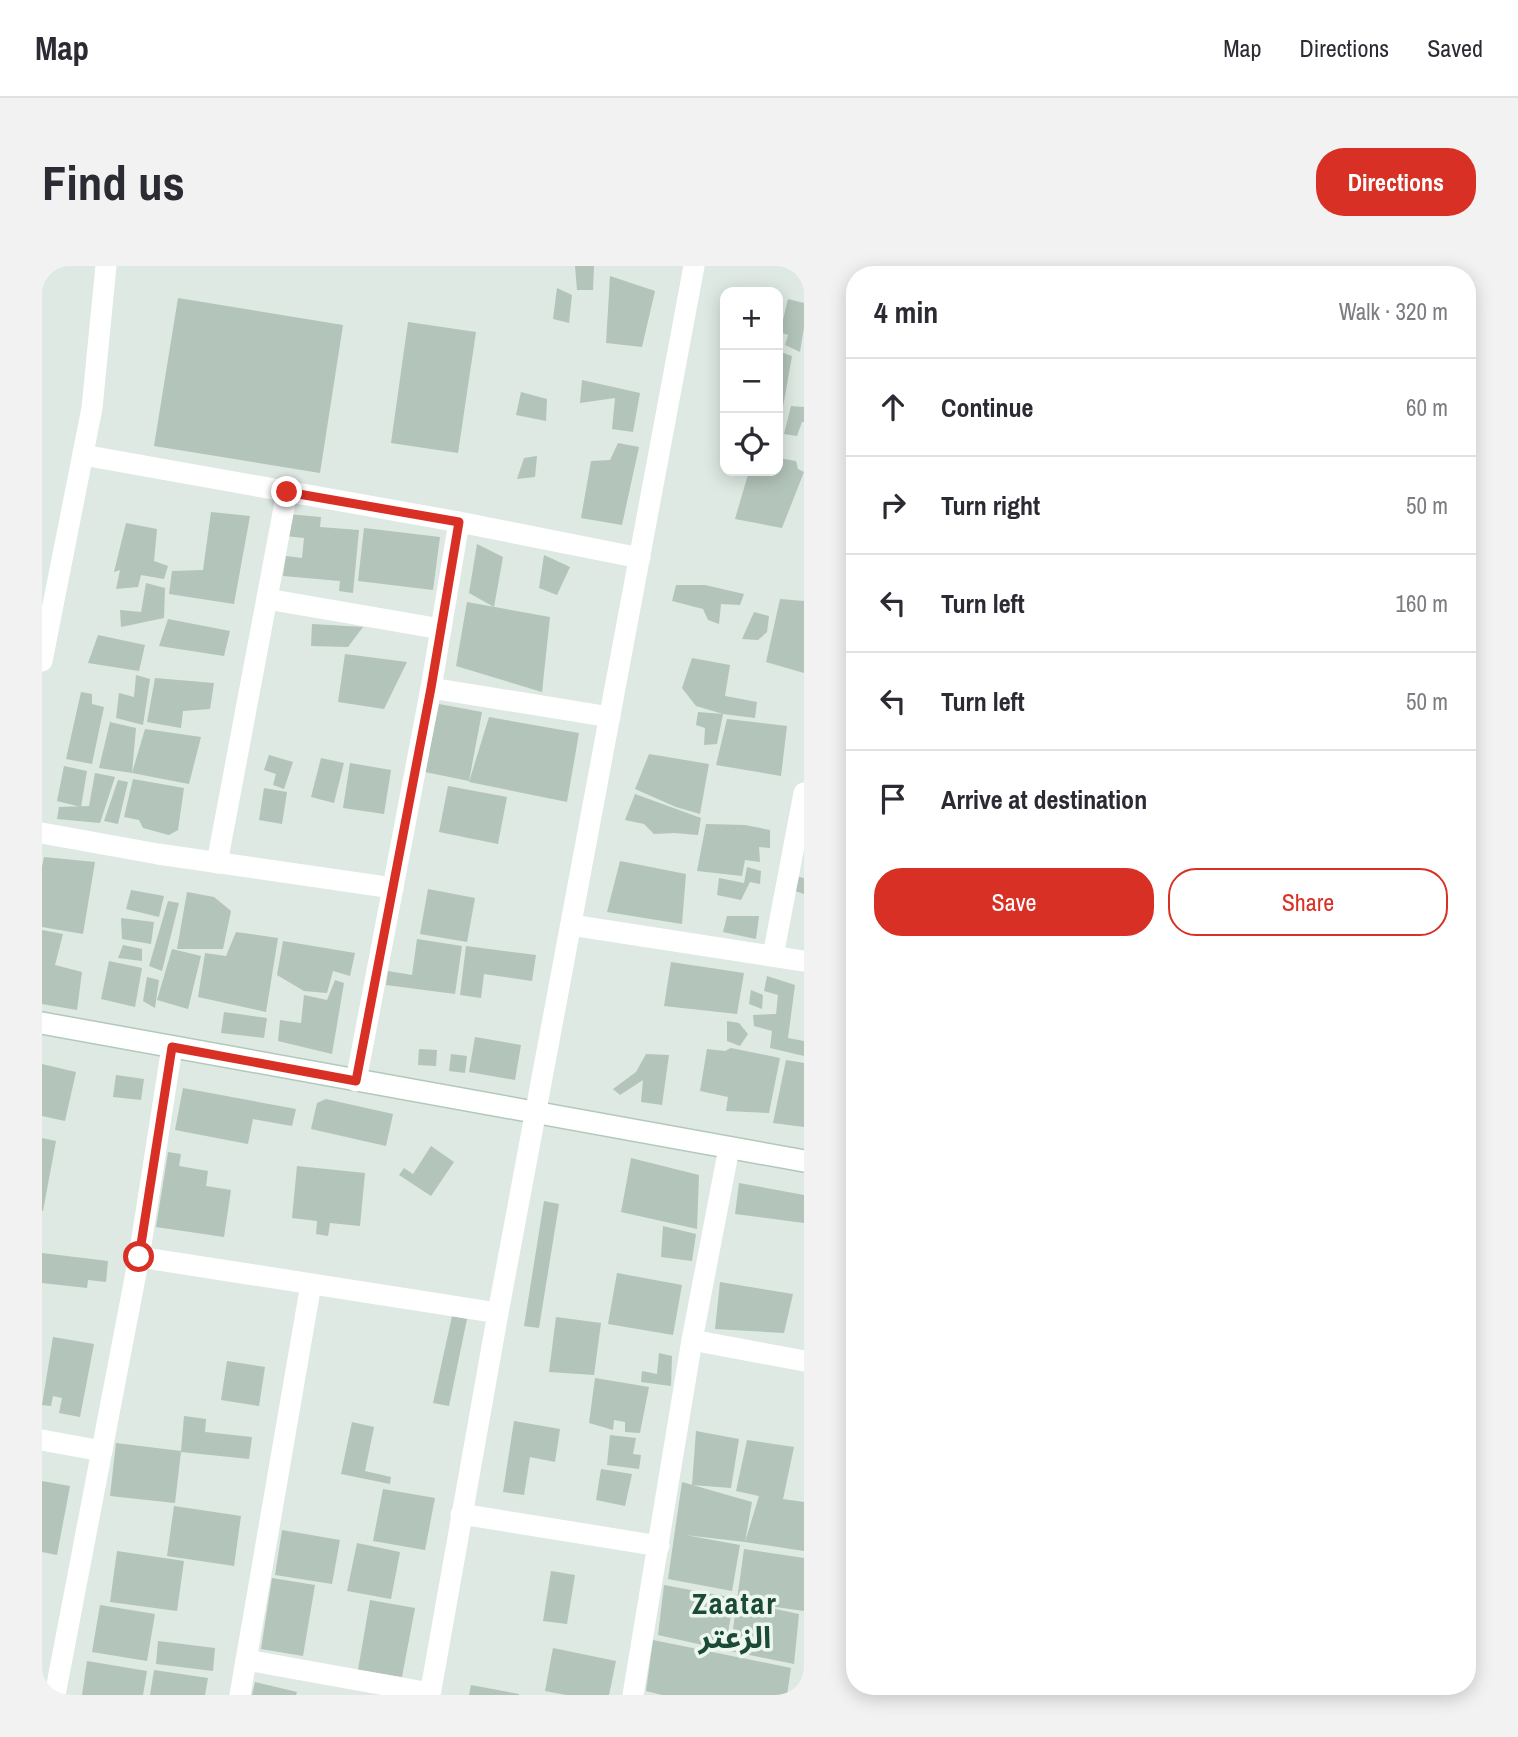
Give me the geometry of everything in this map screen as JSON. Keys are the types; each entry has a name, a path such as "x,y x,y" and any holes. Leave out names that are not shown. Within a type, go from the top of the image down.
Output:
{"street":[{"path":"42,661 46,619 92,408 106,266"},
{"path":"246,1660 430,1694 498,1313 694,266"},
{"path":"83,455 459,522 640,558"},
{"path":"216,863 287,492"},
{"path":"356,1081 431,688 459,522"},
{"path":"267,599 441,629"},
{"path":"431,688 610,717"},
{"path":"773,956 804,793"},
{"path":"42,833 216,863 393,888"},
{"path":"571,925 804,961"},
{"path":"42,1023 804,1161"},
{"path":"55,1695 139,1257 172,1047"},
{"path":"633,1695 692,1340 729,1148"},
{"path":"139,1257 498,1313"},
{"path":"240,1695 311,1284"},
{"path":"692,1340 804,1361"},
{"path":"42,1440 102,1451"},
{"path":"461,1514 659,1546"}],"building":[{"path":"575,266 594,266 593,290 577,290"},
{"path":"610,276 655,291 642,347 606,343"},
{"path":"557,288 572,295 569,323 553,319"},
{"path":"178,298 343,325 320,473 154,446"},
{"path":"788,299 804,303 800,352 785,345 788,335 783,333"},
{"path":"408,322 476,332 458,453 391,443"},
{"path":"783,353 792,356 783,407"},
{"path":"582,380 640,393 633,432 612,429 615,398 580,403"},
{"path":"521,392 547,399 546,421 516,415"},
{"path":"791,406 804,407 804,422 797,436 784,434"},
{"path":"618,443 639,447 622,525 581,518 591,461 610,460"},
{"path":"537,456 535,477 517,479 524,458"},
{"path":"783,459 796,461 798,469 804,472 782,528 735,519 748,476 783,476"},
{"path":"211,512 250,516 234,604 169,594 172,571 203,570"},
{"path":"287,514 321,517 320,527 359,530 353,593 339,591 340,581 283,576 286,556 302,558 304,538 285,536"},
{"path":"126,523 157,529 154,561 168,566 164,579 141,575 138,587 116,589 120,570 114,572"},
{"path":"364,528 440,537 433,590 358,581"},
{"path":"477,544 503,557 494,607 469,593"},
{"path":"544,555 570,567 557,595 539,588"},
{"path":"146,583 165,588 164,618 121,627 120,610 141,612"},
{"path":"676,585 705,585 744,594 740,605 721,604 719,624 708,620 703,609 672,601"},
{"path":"780,599 804,601 804,673 766,662"},
{"path":"467,602 550,617 542,692 456,666"},
{"path":"754,612 769,616 767,632 758,640 742,639"},
{"path":"168,619 230,631 224,656 159,646"},
{"path":"312,624 363,627 348,647 311,646"},
{"path":"98,635 145,645 139,671 88,663"},
{"path":"345,654 407,662 384,709 338,702"},
{"path":"692,658 730,665 725,696 757,702 755,718 723,714 696,706 682,688"},
{"path":"136,675 150,679 143,725 116,718 119,693 134,697"},
{"path":"155,678 214,683 210,709 183,711 181,728 147,722"},
{"path":"81,692 92,694 92,704 104,707 92,764 66,759"},
{"path":"439,704 482,712 469,781 425,772"},
{"path":"698,712 723,714 717,744 704,745 705,728 696,725"},
{"path":"489,717 579,733 567,802 469,782"},
{"path":"727,719 787,726 781,776 716,765"},
{"path":"110,722 136,728 132,773 99,768"},
{"path":"145,729 201,737 189,784 132,773"},
{"path":"649,754 709,764 700,814 635,789"},
{"path":"269,755 293,762 284,789 273,785 276,774 264,770"},
{"path":"321,758 344,763 334,803 311,797"},
{"path":"350,763 391,770 384,814 343,808"},
{"path":"64,766 87,771 81,807 57,801"},
{"path":"95,773 115,777 100,823 57,819 59,807 89,806"},
{"path":"133,779 184,788 178,830 169,835 143,828 139,820 124,817"},
{"path":"118,780 128,782 118,824 104,821"},
{"path":"448,786 507,797 498,844 439,832"},
{"path":"264,788 287,792 282,824 259,820"},
{"path":"635,794 701,818 698,835 654,834 644,824 625,820"},
{"path":"706,824 745,825 770,830 770,848 759,847 760,862 745,860 742,876 697,871"},
{"path":"44,857 95,862 83,934 42,927"},
{"path":"620,861 686,874 682,924 607,912"},
{"path":"747,867 761,871 760,884 750,882 741,900 717,895 719,878 744,883"},
{"path":"799,877 804,878 804,894 795,891"},
{"path":"428,889 475,898 467,942 420,934"},
{"path":"131,890 164,896 159,917 126,909"},
{"path":"187,892 214,897 231,911 223,949 177,949"},
{"path":"168,901 179,903 162,971 149,966"},
{"path":"727,916 759,916 756,939 723,932"},
{"path":"121,918 154,922 151,944 122,939"},
{"path":"42,930 63,934 55,965 82,972 77,1010 42,1004"},
{"path":"236,932 278,938 266,1012 198,997 205,953 226,956"},
{"path":"417,939 462,946 455,994 386,985 388,971 412,975"},
{"path":"283,941 355,953 350,976 333,971 327,993 304,991 277,975"},
{"path":"123,945 142,949 142,961 118,958"},
{"path":"466,946 536,955 532,981 484,974 481,998 460,995"},
{"path":"172,949 201,956 188,1009 157,1000"},
{"path":"109,961 142,968 135,1007 101,999"},
{"path":"671,962 744,973 737,1014 664,1006"},
{"path":"767,976 795,985 788,1038 804,1041 804,1056 770,1048 772,1031 754,1026 753,1015 776,1014 778,995 764,991"},
{"path":"147,977 159,980 155,1008 143,1001"},
{"path":"335,980 344,983 332,1054 278,1041 280,1020 301,1023 304,995 327,1000"},
{"path":"751,990 763,995 762,1009 749,1004"},
{"path":"224,1012 267,1018 264,1038 221,1033"},
{"path":"727,1021 739,1023 748,1034 740,1046 727,1041"},
{"path":"475,1037 521,1045 515,1080 469,1072"},
{"path":"731,1048 780,1058 769,1113 726,1111 728,1097 700,1091 707,1049 725,1051"},
{"path":"419,1049 437,1050 436,1066 418,1065"},
{"path":"451,1054 467,1056 465,1073 449,1071"},
{"path":"646,1054 669,1055 662,1105 641,1102 643,1080 620,1095 613,1089 636,1072"},
{"path":"786,1060 804,1063 804,1127 773,1123"},
{"path":"42,1064 76,1072 65,1121 42,1116"},
{"path":"116,1075 144,1079 141,1100 113,1097"},
{"path":"183,1088 296,1109 292,1126 253,1119 248,1144 175,1130"},
{"path":"326,1099 393,1114 386,1146 311,1129 317,1103"},
{"path":"42,1138 56,1141 43,1211 42,1211"},
{"path":"431,1146 454,1162 431,1196 399,1175 404,1168 413,1174"},
{"path":"168,1152 181,1154 179,1166 208,1171 206,1186 231,1190 224,1237 156,1227"},
{"path":"631,1158 699,1175 697,1229 621,1212"},
{"path":"297,1166 365,1173 360,1226 330,1223 328,1236 316,1234 317,1221 292,1218"},
{"path":"739,1183 804,1195 804,1223 735,1214"},
{"path":"544,1201 559,1204 539,1328 524,1326"},
{"path":"663,1226 696,1234 692,1261 661,1257"},
{"path":"42,1253 108,1261 106,1282 88,1280 87,1288 42,1283"},
{"path":"617,1273 682,1285 673,1335 608,1324"},
{"path":"720,1282 793,1294 784,1333 715,1329"},
{"path":"452,1316 467,1319 449,1406 433,1403"},
{"path":"556,1317 601,1323 594,1375 549,1372"},
{"path":"53,1337 94,1344 80,1417 59,1413 62,1398 53,1396 51,1406 42,1405"},
{"path":"659,1353 672,1356 671,1386 641,1382 642,1371 657,1374"},
{"path":"227,1361 265,1367 259,1406 221,1400"},
{"path":"595,1378 649,1387 640,1433 625,1432 625,1422 614,1420 613,1430 589,1423"},
{"path":"184,1416 206,1419 205,1432 252,1437 249,1459 181,1452 175,1503 110,1496 116,1443 181,1451"},
{"path":"514,1421 560,1429 555,1462 530,1457 524,1495 503,1492"},
{"path":"352,1422 374,1427 365,1471 391,1477 390,1484 341,1474"},
{"path":"696,1431 739,1439 731,1488 692,1485"},
{"path":"610,1435 636,1438 633,1454 641,1455 639,1469 607,1465"},
{"path":"747,1440 794,1447 783,1499 804,1502 804,1551 745,1542 759,1496 736,1491"},
{"path":"601,1469 632,1474 625,1506 596,1500"},
{"path":"42,1481 70,1486 57,1555 42,1552"},
{"path":"682,1482 752,1502 745,1542 685,1535 740,1545 732,1591 668,1579"},
{"path":"383,1489 435,1498 425,1550 373,1541"},
{"path":"174,1506 241,1516 234,1566 167,1556"},
{"path":"282,1530 340,1540 332,1584 275,1575"},
{"path":"357,1543 400,1552 391,1599 347,1591"},
{"path":"744,1549 804,1558 804,1611 747,1603 799,1614 794,1664 730,1651"},
{"path":"117,1551 184,1561 177,1611 110,1602"},
{"path":"551,1571 575,1575 567,1624 543,1621"},
{"path":"272,1578 315,1585 303,1656 261,1649"},
{"path":"664,1585 734,1598 725,1650 658,1635"},
{"path":"370,1600 415,1608 402,1677 358,1670"},
{"path":"100,1605 155,1614 147,1661 92,1652"},
{"path":"653,1640 791,1668 787,1695 662,1695 646,1691"},
{"path":"158,1641 215,1648 213,1671 156,1664"},
{"path":"553,1648 616,1661 609,1695 566,1695 545,1691"},
{"path":"87,1661 147,1671 143,1695 82,1695"},
{"path":"154,1670 208,1678 205,1695 150,1695"},
{"path":"255,1682 297,1692 296,1695 252,1695"},
{"path":"471,1685 519,1694 519,1695 469,1695"}],"district":[{"name":"Zaatar الزعتر","path":"735,1621"}],"route":[{"path":"139,1257 172,1047 356,1081 431,688 459,522 287,492"}]}
